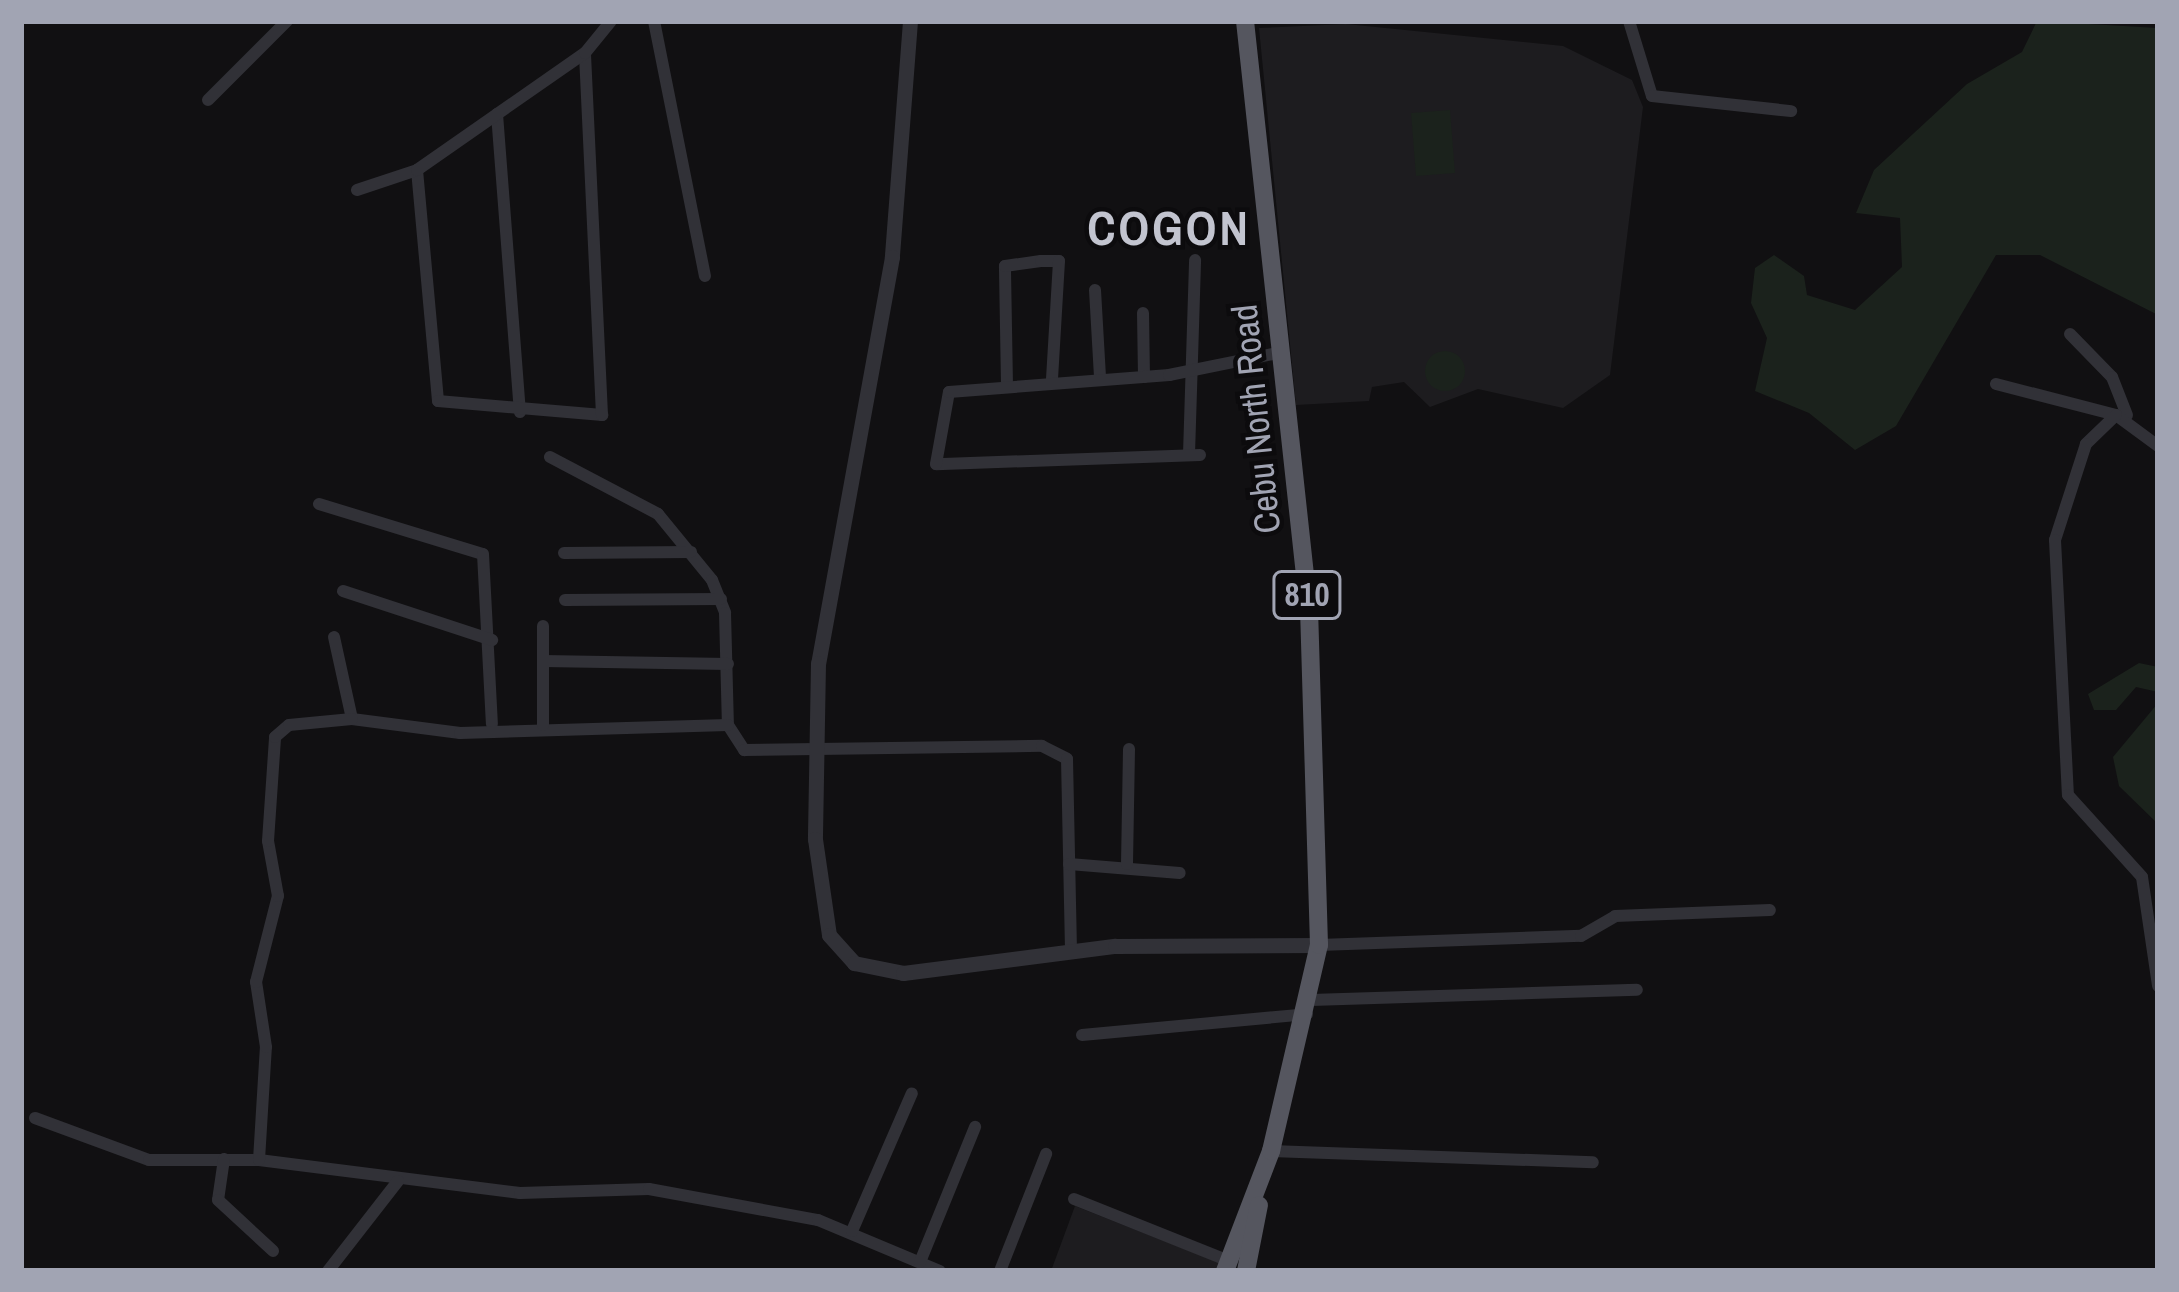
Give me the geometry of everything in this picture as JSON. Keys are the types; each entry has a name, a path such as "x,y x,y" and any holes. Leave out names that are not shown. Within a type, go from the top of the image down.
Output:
{"highway":[{"name":"Cebu North Road","path":"1233,1268 1310,1007 1319,945 1309,612 1245,21"}],"street":[{"path":"208,100 287,21"},
{"path":"357,190 417,170 585,53 611,21"},
{"path":"654,21 705,276"},
{"path":"910,21 904,164 838,518 814,754 822,911 854,963 938,972 1071,950 1581,936 1615,916 1770,910"},
{"path":"1630,21 1652,96 1791,111"},
{"path":"417,170 431,385 451,408 596,419 607,409 585,53"},
{"path":"497,114 520,412"},
{"path":"1195,260 1196,369 1194,454 935,464 949,392 1100,376 1144,377 1196,369 1283,352"},
{"path":"1007,385 1005,266 1041,261 1059,261 1052,380"},
{"path":"1095,290 1100,376"},
{"path":"1143,313 1144,377"},
{"path":"2070,334 2112,377 2122,415"},
{"path":"1996,384 2122,415 2158,446"},
{"path":"2122,415 2086,444 2055,541 2057,740 2068,795 2147,890 2158,986"},
{"path":"550,457 607,480 691,552 721,599 728,724 744,750 814,754 1057,750 1067,759 1071,950"},
{"path":"319,504 472,544 490,569 492,724"},
{"path":"564,553 691,552"},
{"path":"343,591 492,640"},
{"path":"565,600 721,599"},
{"path":"543,626 543,724"},
{"path":"334,637 352,719"},
{"path":"543,661 728,664"},
{"path":"259,1160 266,1066 256,982 278,896 268,841 275,737 290,724 352,719 460,733 492,724 728,724"},
{"path":"1127,864 1129,749"},
{"path":"1069,864 1127,864 1180,873"},
{"path":"1082,1035 1310,1007 1637,990"},
{"path":"852,1231 912,1094"},
{"path":"34,1118 123,1155 259,1160 398,1181 544,1194 613,1184 852,1231 940,1271"},
{"path":"920,1262 974,1127"},
{"path":"1000,1271 1046,1154"},
{"path":"1269,1158 1594,1162"},
{"path":"224,1159 218,1201 273,1251"},
{"path":"328,1271 398,1181"},
{"path":"1075,1199 1233,1268"}],"shaded area":[{"path":"2037,21 2158,28 2158,315 2040,255 1996,255 1896,426 1855,450 1809,413 1755,391 1767,338 1751,303 1755,268 1774,255 1804,276 1807,295 1855,310 1902,267 1900,218 1856,213 1874,170 1967,84 2022,52"},
{"path":"1346,24 1563,46 1632,80 1643,107 1610,375 1563,408 1478,389 1430,407 1404,382 1372,387 1369,401 1296,405 1259,28"},
{"path":"1450,110 1455,173 1416,176 1411,113"},
{"path":"1445,351 1459,357 1465,371 1459,385 1445,391 1431,385 1425,371 1431,357"},
{"path":"2139,663 2158,667 2158,692 2136,687 2116,710 2094,710 2088,694"},
{"path":"2158,703 2158,824 2119,786 2113,757"},
{"path":"1075,1206 1223,1264 1221,1271 1051,1271"}],"district":[{"name":"COGON","path":"1169,228"}]}
